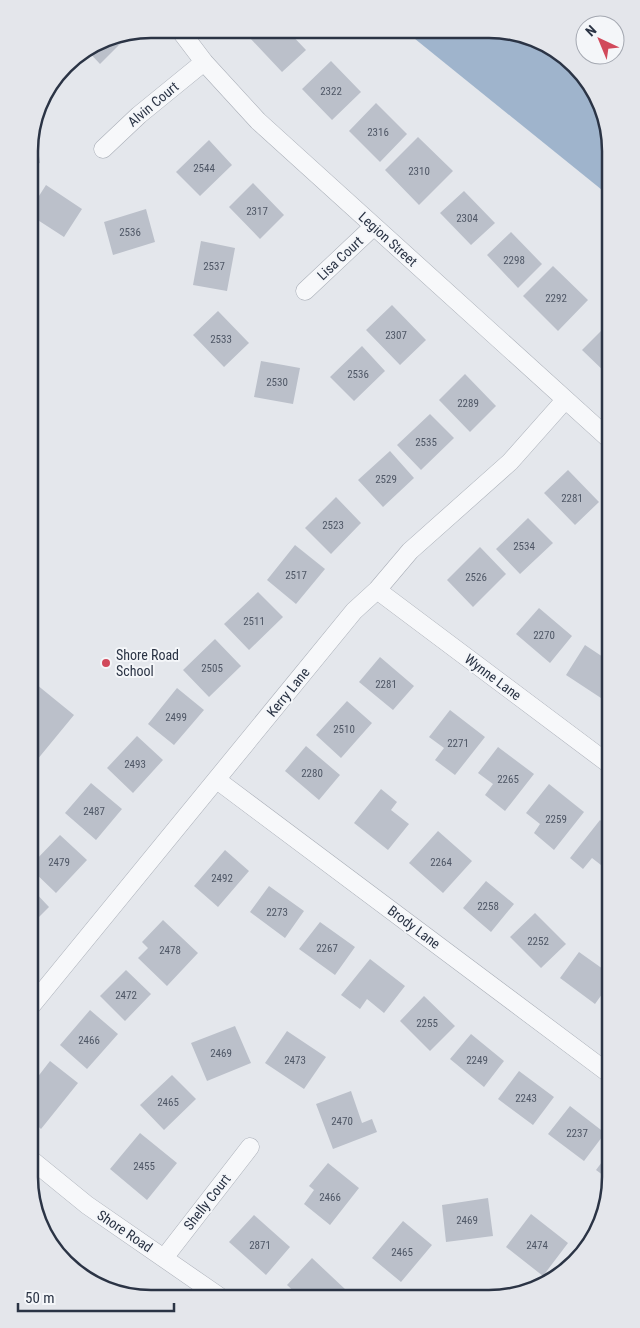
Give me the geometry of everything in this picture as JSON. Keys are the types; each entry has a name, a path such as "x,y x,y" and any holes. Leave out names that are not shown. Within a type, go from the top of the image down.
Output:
{"street":[{"name":"Legion Street","path":"186,38 204,62 258,121 602,433"},
{"name":"Alvin Court","path":"103,149 139,115 204,62"},
{"name":"Lisa Court","path":"305,290 374,226"},
{"name":"Kerry Lane","path":"38,998 354,611 376,590 410,551 510,462 565,400"},
{"name":"Wynne Lane","path":"376,590 602,759"},
{"name":"Brody Lane","path":"217,780 602,1069"},
{"name":"Shelly Court","path":"164,1258 250,1147"},
{"name":"Shore Road","path":"38,1165 87,1206 211,1290"}],"water":[{"path":"414,38 504,38 526,43 558,61 579,82 594,107 599,121 602,136 602,190"}],"building":[{"path":"250,38 295,38 306,50 282,72"},
{"path":"123,41 100,64 91,55 107,46"},
{"path":"331,61 361,92 332,120 302,89"},
{"path":"376,103 407,134 380,162 349,131"},
{"path":"418,137 453,171 419,205 385,170"},
{"path":"209,140 232,165 200,196 176,172"},
{"path":"253,183 284,215 260,239 229,207"},
{"path":"46,185 82,209 64,237 38,220 38,198"},
{"path":"464,191 495,223 471,245 440,213"},
{"path":"146,209 155,242 113,255 104,222"},
{"path":"511,232 542,264 518,288 487,255"},
{"path":"201,241 235,248 227,291 193,285"},
{"path":"553,266 588,300 558,331 523,296"},
{"path":"392,305 426,340 400,365 366,330"},
{"path":"218,311 249,343 224,367 193,335"},
{"path":"602,330 602,369 582,350"},
{"path":"362,346 385,371 354,401 330,377"},
{"path":"261,361 300,368 293,404 254,397"},
{"path":"465,374 496,406 470,432 439,400"},
{"path":"430,414 454,438 421,470 397,445"},
{"path":"390,451 414,478 383,507 358,480"},
{"path":"568,470 599,502 575,525 544,493"},
{"path":"336,497 361,523 331,554 305,528"},
{"path":"528,518 553,543 520,574 496,549"},
{"path":"295,545 325,569 296,604 267,580"},
{"path":"480,547 506,574 473,607 447,580"},
{"path":"258,592 283,617 249,650 224,624"},
{"path":"539,608 572,636 550,663 516,634"},
{"path":"215,639 241,666 209,697 183,670"},
{"path":"585,645 602,656 602,699 566,675"},
{"path":"380,657 414,686 393,710 359,682"},
{"path":"38,686 74,715 38,759"},
{"path":"177,688 204,710 174,745 148,724"},
{"path":"347,701 372,723 341,758 316,735"},
{"path":"450,710 485,737 455,775 435,760 444,748 429,737"},
{"path":"137,736 163,760 133,793 107,768"},
{"path":"306,746 340,775 319,800 285,771"},
{"path":"498,747 534,774 505,811 485,795 493,784 478,773"},
{"path":"91,783 122,809 96,840 65,813"},
{"path":"549,784 584,812 554,850 534,833 540,824 526,813"},
{"path":"381,789 397,802 391,810 409,824 388,850 354,823"},
{"path":"600,820 602,822 602,866 592,858 583,869 570,858"},
{"path":"438,831 472,861 443,893 409,863"},
{"path":"60,835 87,860 56,893 38,876 38,858"},
{"path":"225,850 249,871 218,907 194,886"},
{"path":"486,881 514,904 491,932 463,908"},
{"path":"269,886 304,911 285,938 250,912"},
{"path":"38,895 49,907 38,918"},
{"path":"535,913 566,944 541,968 510,937"},
{"path":"163,920 198,953 167,986 138,958 148,948 142,942"},
{"path":"320,922 355,947 335,975 299,949"},
{"path":"579,952 602,968 602,994 595,1004 560,978"},
{"path":"370,959 405,986 384,1013 367,999 360,1009 341,995"},
{"path":"126,970 151,994 125,1021 100,996"},
{"path":"424,996 455,1026 430,1051 400,1021"},
{"path":"90,1010 118,1034 87,1069 60,1045"},
{"path":"235,1026 251,1063 207,1081 191,1043"},
{"path":"287,1031 326,1057 304,1089 265,1063"},
{"path":"471,1034 504,1061 484,1087 450,1059"},
{"path":"50,1061 78,1083 41,1129 38,1126 38,1077"},
{"path":"519,1071 554,1097 533,1125 498,1099"},
{"path":"172,1075 196,1099 164,1130 140,1105"},
{"path":"351,1091 362,1123 372,1119 377,1132 333,1149 316,1104"},
{"path":"570,1106 602,1131 602,1137 584,1161 548,1134"},
{"path":"140,1133 177,1163 147,1200 110,1169"},
{"path":"602,1162 602,1174 596,1170"},
{"path":"328,1163 359,1188 330,1225 304,1204 314,1190 309,1186"},
{"path":"488,1198 493,1236 446,1242 442,1205"},
{"path":"531,1214 568,1243 543,1276 506,1247"},
{"path":"254,1215 290,1247 266,1275 229,1242"},
{"path":"403,1221 432,1245 401,1282 372,1258"},
{"path":"312,1258 346,1290 292,1290 287,1285"}],"place":[{"name":"Shore Road School","path":"106,663"}]}
